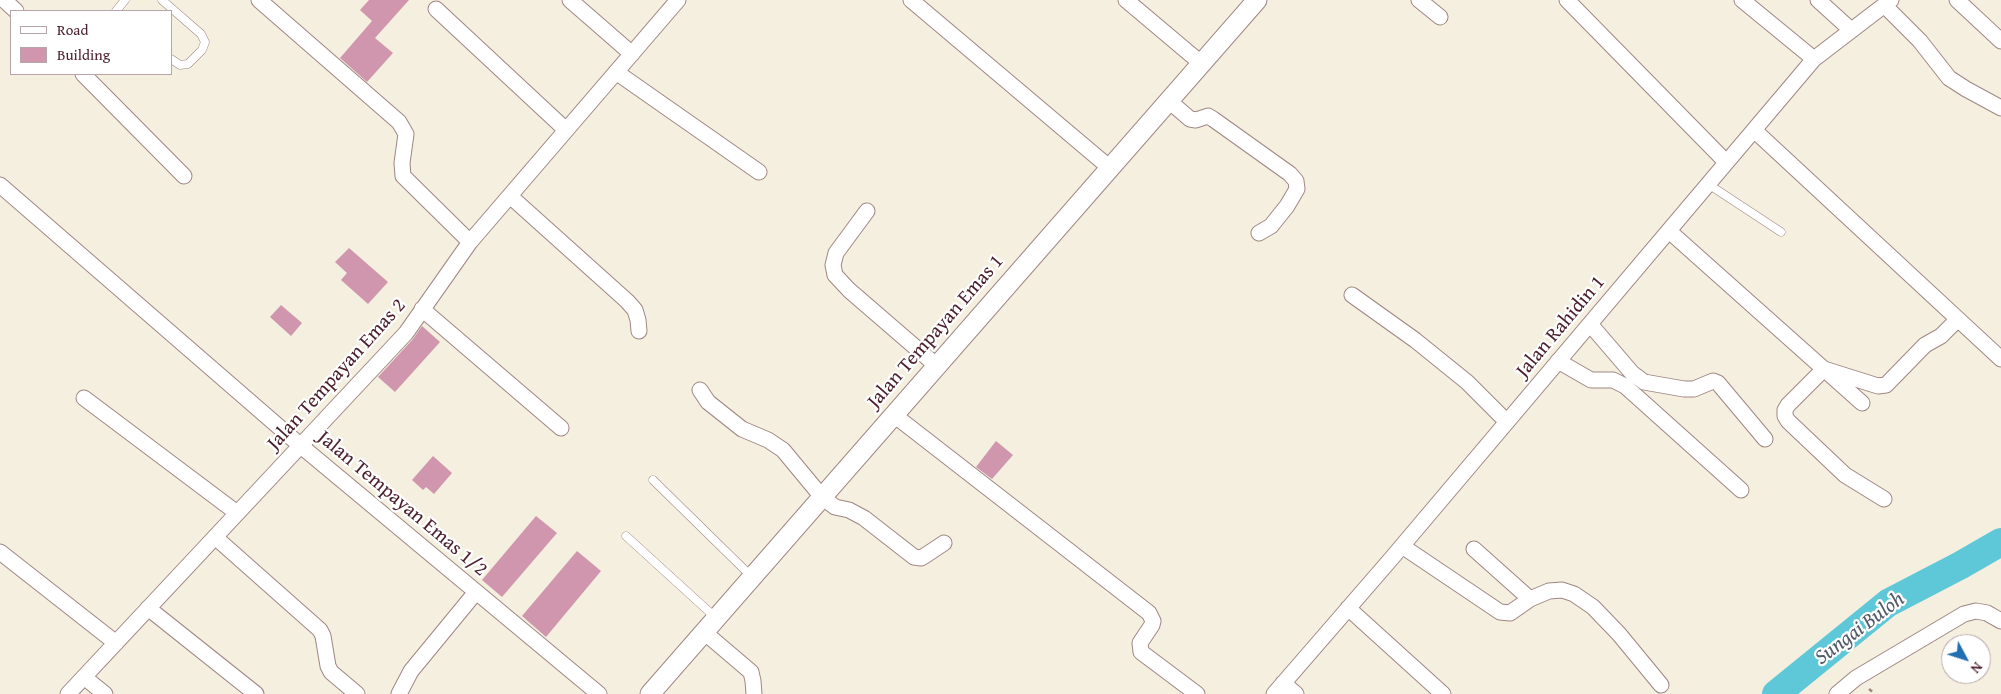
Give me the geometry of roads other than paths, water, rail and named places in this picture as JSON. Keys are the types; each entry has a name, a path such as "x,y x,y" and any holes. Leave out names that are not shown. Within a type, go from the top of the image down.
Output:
{"street":[{"path":"4,0 15,10"},
{"path":"259,0 399,122 406,134 402,163 404,176 470,242"},
{"path":"570,0 632,54"},
{"name":"Jalan Tempayan Emas 2","path":"68,694 406,333 470,242 678,0"},
{"path":"911,0 1110,168"},
{"path":"1126,0 1202,64"},
{"name":"Jalan Tempayan Emas 1","path":"650,694 1256,0"},
{"path":"1419,0 1440,17"},
{"path":"1567,0 1726,162"},
{"path":"1742,0 1814,59"},
{"path":"1818,0 1852,30"},
{"path":"1957,0 2001,41"},
{"path":"1888,3 1950,78 2001,108"},
{"name":"Jalan Rahidin 1","path":"1278,689 1402,546 1814,59 1888,3"},
{"path":"436,9 566,130"},
{"path":"616,72 759,172"},
{"path":"84,75 184,176"},
{"path":"1169,101 1193,120 1208,116 1213,119 1290,174 1296,181 1297,189 1293,198 1271,226 1259,233"},
{"path":"1754,130 2001,359"},
{"name":"Jalan Tempayan Emas 1/2","path":"0,185 301,446 591,691"},
{"path":"510,196 627,301 635,310 639,331"},
{"path":"866,211 836,253 833,265 835,275 849,290 937,366"},
{"path":"1669,231 1862,403"},
{"path":"1352,295 1415,340 1467,382 1507,422"},
{"path":"422,309 561,428"},
{"path":"1824,369 1878,386 1886,386 1924,345 1942,336 1958,319"},
{"path":"1590,324 1632,373 1644,382 1684,389 1694,389 1713,381 1718,383 1765,439"},
{"path":"1558,361 1591,380 1613,380 1625,386 1740,490"},
{"path":"1824,369 1788,404 1785,416 1845,475 1884,499"},
{"path":"700,390 708,402 742,430 768,440 783,450 822,497 835,507 849,510 864,518 914,557 926,556 944,543"},
{"path":"84,398 237,513"},
{"path":"894,415 1149,613 1153,621 1140,643 1141,652 1197,694"},
{"path":"215,538 320,630 323,636 330,672 357,694"},
{"path":"1402,546 1500,612 1510,613 1530,599 1550,592 1562,590 1574,594 1592,607 1619,634 1661,685"},
{"path":"1474,549 1530,599"},
{"path":"0,552 116,643"},
{"path":"399,694 411,672 476,592"},
{"path":"148,608 256,694"},
{"path":"1348,608 1443,694"},
{"path":"1837,694 1856,678 1964,614 1976,611 1987,613 2001,621"},
{"path":"704,632 750,672 753,680 754,694"},
{"path":"84,677 105,694"},
{"path":"1278,689 1296,694"}],"lane":[{"path":"117,10 125,0"},
{"path":"162,0 201,34 205,42 202,50 188,64 180,65 172,60"},
{"path":"1708,184 1781,232"},
{"path":"653,480 752,577"},
{"path":"626,536 716,618"}],"waterway":[{"name":"Sungai Buloh","path":"1776,694 1888,603 2001,542"}]}
